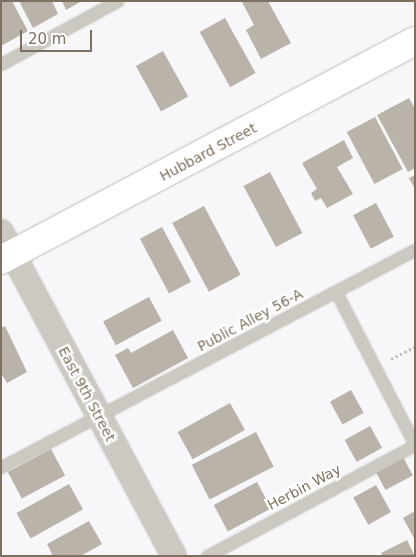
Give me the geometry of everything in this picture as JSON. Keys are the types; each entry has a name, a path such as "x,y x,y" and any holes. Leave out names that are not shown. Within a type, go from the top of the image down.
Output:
{"main road":[{"name":"Hubbard Street","path":"5,249 415,41"}],"street":[{"name":"East 9th Street","path":"5,249 99,416 174,556"}],"lane":[{"path":"1,64 117,1"},
{"name":"Public Alley 56-A","path":"1,467 415,250"},
{"path":"336,292 415,445"},
{"name":"Herbin Way","path":"207,556 415,445"}],"path":[{"path":"375,368 415,347"}],"building":[{"path":"1,1 12,1 28,31 1,46"},
{"path":"19,1 52,1 58,14 33,28"},
{"path":"62,1 82,1 66,10"},
{"path":"268,1 291,43 261,59 246,30 254,25 242,2"},
{"path":"225,18 256,73 230,87 200,32"},
{"path":"163,51 188,96 161,112 136,66"},
{"path":"409,98 415,109 415,168 408,172 377,115"},
{"path":"375,117 403,169 374,184 347,132"},
{"path":"344,140 353,158 337,167 353,194 327,208 321,198 315,201 311,193 317,189 302,163"},
{"path":"270,172 302,233 276,247 244,186"},
{"path":"415,175 415,189 409,178"},
{"path":"376,203 394,237 371,249 353,215"},
{"path":"204,206 241,275 209,292 172,223"},
{"path":"162,227 191,282 169,293 140,239"},
{"path":"149,297 162,321 116,345 103,321"},
{"path":"5,326 27,372 7,383 1,373 1,328"},
{"path":"173,330 188,358 133,388 115,355 128,348 131,353"},
{"path":"351,390 364,413 343,424 330,402"},
{"path":"230,403 245,430 193,459 178,432"},
{"path":"370,426 382,448 357,462 345,440"},
{"path":"256,432 274,467 210,499 192,465"},
{"path":"51,449 65,475 22,498 8,472"},
{"path":"403,457 413,476 385,490 376,472"},
{"path":"257,482 271,508 228,531 214,505"},
{"path":"69,484 83,509 31,538 17,513"},
{"path":"376,485 391,512 368,525 353,498"},
{"path":"413,512 415,514 415,540 403,518"},
{"path":"89,521 102,544 81,556 53,556 47,544"},
{"path":"407,540 415,556 383,556 381,553"}]}
